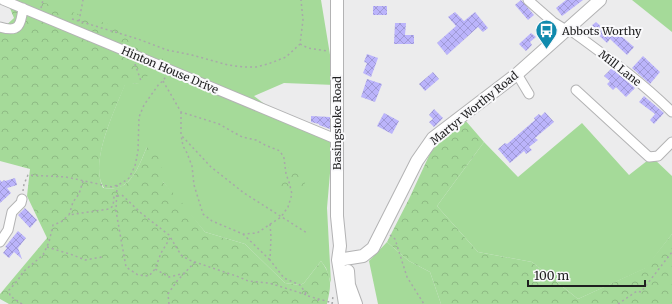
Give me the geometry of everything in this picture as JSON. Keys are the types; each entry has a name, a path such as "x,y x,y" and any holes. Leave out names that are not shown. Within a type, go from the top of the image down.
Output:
{"main road":[{"name":"Basingstoke Road","path":"337,0 337,216 342,259 356,304"},
{"name":"Martyr Worthy Road","path":"342,259 363,256 369,252 417,161 433,138 517,74 600,0"},
{"name":"Basingstoke Road","path":"338,303 342,259"}],"street":[{"name":"Hinton House Drive","path":"3,0 338,140"},
{"name":"Mill Lane","path":"528,0 552,22 566,30 573,32 612,61 659,99 672,112"},
{"path":"0,27 10,30 18,27 21,23 23,8"},
{"path":"517,74 529,94"},
{"path":"576,90 649,157 658,156 672,142"},
{"path":"0,242 8,230 12,212 21,203 22,198"}],"path":[{"path":"78,21 83,0"},
{"path":"71,19 138,39 167,50 228,64 244,67 256,67 286,57 300,44 303,27 301,0"},
{"path":"300,44 314,49 337,52"},
{"path":"132,54 141,81"},
{"path":"22,198 24,184 28,175 66,177 112,187 128,178 136,166 139,117 144,105 158,84 163,81 170,70"},
{"path":"163,81 181,112 183,146 192,166 194,184 203,214 212,221 242,234 270,260 284,278 300,285 307,295"},
{"path":"181,112 219,124 242,137 256,140 280,150 284,158 286,174 292,194 288,207 281,217 257,233 242,234"},
{"path":"182,136 211,167 244,193 307,233"},
{"path":"22,304 10,296 9,290 23,272 43,255 47,247 53,225 61,222 69,214 73,202 79,194 83,181"},
{"path":"117,185 116,211 126,267 138,275 149,276 155,269 161,253 170,238"},
{"path":"69,214 110,209 113,206 114,197 117,195"},
{"path":"117,195 122,195 141,213 169,235 181,254 195,262 248,281 269,283 318,299 338,303"},
{"path":"270,224 270,260"},
{"path":"382,229 395,239 407,277 424,304"},
{"path":"47,247 85,260 102,257"},
{"path":"618,304 637,291 641,292 672,252"},
{"path":"169,304 168,294 195,262"},
{"path":"155,269 169,277 185,273"},
{"path":"318,299 319,304"}],"green space":[{"path":"0,0 321,0 335,85 284,83 254,96 275,112 333,138 327,208 331,283 326,268 321,261 304,283 300,285 285,283 245,244 205,232 163,182 147,147 136,171 128,182 117,188 104,188 100,178 99,165 101,151 110,122 125,84 139,83 41,20"},
{"path":"632,0 672,0 672,32"},
{"path":"42,3 108,24 166,61 139,83 125,85 110,122 101,150 99,164 103,188 117,188 129,181 147,147 160,150 163,182 180,200 205,232 245,244 285,283 300,285 304,283 321,261 328,272 330,282 327,304 9,304 0,299 0,294 47,238 27,196 30,169 0,161 0,31 14,18 9,6 37,18"},
{"path":"465,120 484,142 437,206 478,252 532,262 578,299 645,268 672,234 672,304 441,304 430,272 409,261 387,242 433,147"},
{"path":"582,123 629,175 652,157 672,176 672,234 646,268 578,299 532,262 478,252 437,206 484,142 518,177"},
{"path":"288,158 300,168 307,177 304,186 288,187 285,191 280,188 279,181 289,172"},
{"path":"387,242 409,261 430,272 441,304 378,304 369,261"}],"building":[{"path":"521,0 534,15 528,20 515,5"},
{"path":"566,0 583,0 562,16 556,8"},
{"path":"373,6 387,6 387,15 373,15"},
{"path":"455,12 464,21 475,12 488,28 483,32 478,27 447,55 437,43 456,26 448,17"},
{"path":"596,22 603,28 605,26 611,31 613,29 634,47 627,55 610,39 607,43 590,27"},
{"path":"395,23 406,23 405,35 414,35 414,44 394,44"},
{"path":"531,33 536,37 530,42 532,45 526,51 519,44"},
{"path":"367,54 378,58 371,77 363,73 367,63 364,62"},
{"path":"643,56 660,72 650,84 632,68"},
{"path":"612,68 635,88 626,97 616,87 613,90 607,84 610,81 604,76"},
{"path":"433,72 439,79 425,91 419,84"},
{"path":"367,79 382,84 375,102 361,97"},
{"path":"644,96 664,113 654,124 650,120 655,114 639,102"},
{"path":"434,109 443,118 434,127 429,122 433,119 429,115"},
{"path":"545,112 554,122 535,138 538,140 529,147 532,150 526,154 524,151 510,163 498,149 505,143 507,144 535,120 534,118 539,114 541,116"},
{"path":"384,113 399,121 392,134 377,126"},
{"path":"311,116 330,117 330,129 311,122"},
{"path":"15,178 17,185 7,188 11,193 0,203 0,180 2,182 4,180"},
{"path":"25,208 37,220 30,228 18,215"},
{"path":"18,231 26,238 18,248 22,259 14,252 9,258 3,253 7,248 5,247"}],"place":[{"name":"Abbots Worthy","path":"547,50"}]}
